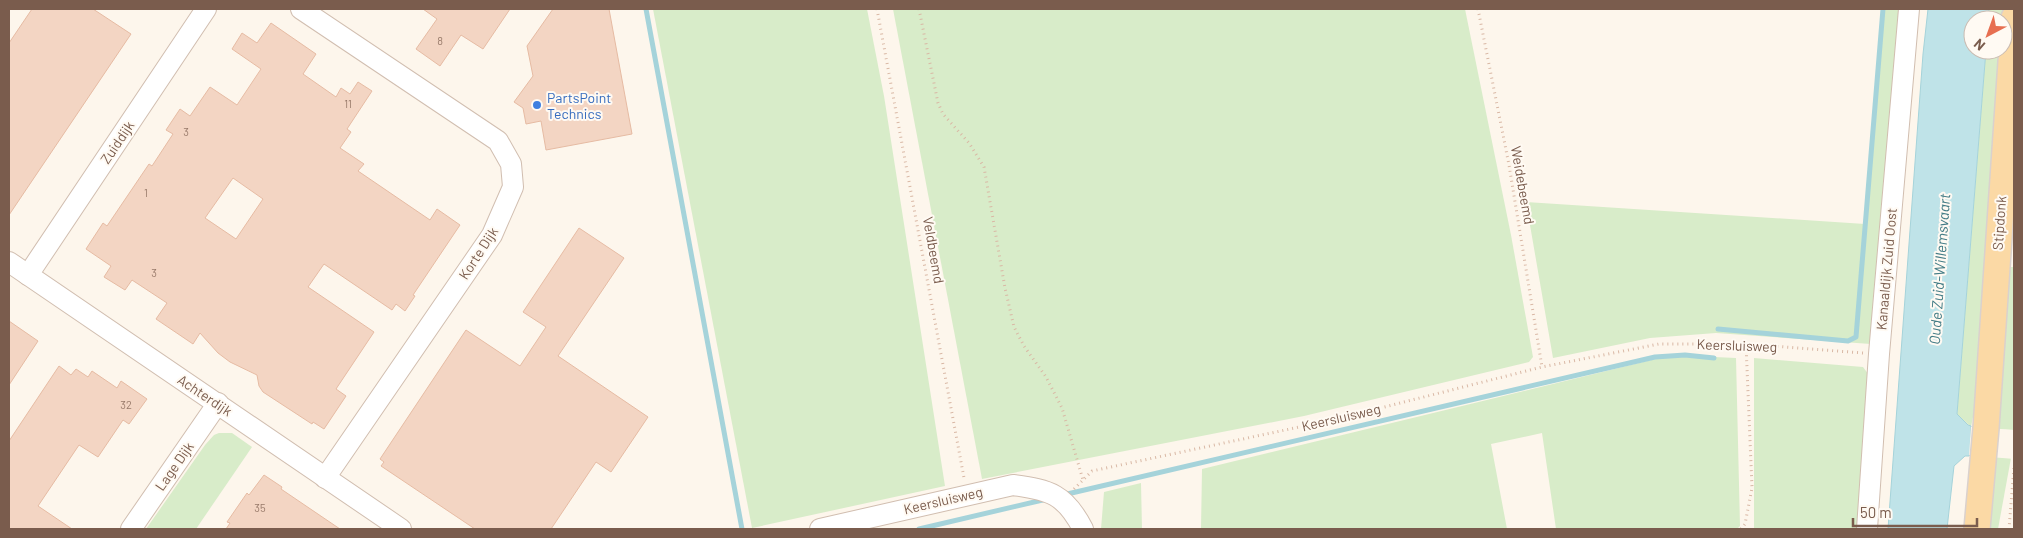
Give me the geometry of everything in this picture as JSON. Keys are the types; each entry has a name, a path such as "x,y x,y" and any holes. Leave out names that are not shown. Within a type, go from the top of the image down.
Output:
{"main road":[{"name":"Stipdonk","path":"1977,529 2007,204 2014,18"}],"street":[{"name":"Zuiddijk","path":"28,275 206,9"},
{"name":"Korte Dijk","path":"301,9 498,142 511,164 513,187 492,235 324,478"},
{"name":"Kanaaldijk Zuid Oost","path":"1867,529 1879,354 1909,9"},
{"name":"Achterdijk","path":"9,262 401,529"},
{"name":"Lage Dijk","path":"131,529 218,403"},
{"name":"Keersluisweg","path":"820,529 1013,484 1039,488 1063,500"},
{"path":"1063,500 1074,512 1083,529"}],"path":[{"name":"Veldbeemd","path":"878,9 967,495"},
{"path":"919,9 938,103 943,114 969,143 984,167 1005,288 1014,327 1024,346 1046,378 1062,408 1083,480"},
{"name":"Weidebeemd","path":"1478,9 1509,165 1542,367"},
{"name":"Keersluisweg","path":"1063,500 1092,472 1337,419 1542,367 1659,344 1746,344 1879,354"},
{"path":"1741,529 1745,524 1752,488 1746,344"},
{"path":"2009,529 2014,467"}],"green space":[{"path":"653,9 867,9 884,96 945,486 752,528"},
{"path":"893,9 1465,9 1511,235 1533,357 1529,362 1304,416 982,479"},
{"path":"1883,9 1901,9 1871,344 1716,333 1650,338 1553,358 1526,202 1865,224"},
{"path":"1989,9 2006,9 2006,10"},
{"path":"1985,60 2002,60 1975,407 1971,427 1957,414"},
{"path":"2008,267 2014,267 2013,430 1996,429"},
{"path":"1672,355 1736,358 1740,526 1737,529 1556,529 1542,433 1491,444 1507,529 1201,529 1202,469"},
{"path":"1754,358 1863,367 1869,375 1859,529 1754,529"},
{"path":"232,433 252,447 196,529 146,529 205,445 214,435"},
{"path":"1994,457 2011,458 1998,529 1987,529"},
{"path":"1141,483 1142,529 1101,529 1104,492"}],"water":[{"name":"Oude Zuid-Willemsvaart","path":"1928,9 1989,9 1963,10 1963,60 1985,60 1957,414 1971,426 1970,454 1954,466 1947,529 1888,529 1923,54"}],"pier":[{"path":"1971,427 2014,430 2014,459 1969,455"}],"building":[{"path":"32,9 93,9 131,34 9,215 9,43"},
{"path":"423,9 510,9 483,49 461,35 440,66 416,49 437,19"},
{"path":"553,9 609,9 632,134 546,150 541,121 526,124 523,108 514,102 533,76 527,46"},
{"path":"271,23 316,54 303,74 336,97 341,88 350,94 358,82 372,91 347,129 351,132 340,148 364,164 358,171 430,220 437,209 460,225 413,295 415,296 405,311 396,304 392,310 324,264 308,287 374,332 336,389 346,396 324,429 313,422 312,424 263,392 259,386 257,375 230,362 218,353 200,333 193,344 156,319 167,303 132,280 125,290 104,277 111,266 86,249 103,223 107,226 149,164 152,166 173,134 166,130 180,109 190,116 210,87 237,105 261,69 232,49 242,33 257,43","holes":["233,178 263,199 236,239 205,218"]},
{"path":"579,228 624,258 558,356 648,417 611,472 596,462 551,529 475,529 381,466 384,462 380,459 466,330 520,366 546,327 523,312"},
{"path":"9,321 38,341 9,385"},
{"path":"59,366 71,375 76,369 88,377 92,371 117,388 121,381 147,399 129,424 123,420 98,457 79,445 38,506 72,529 9,529 9,441"},
{"path":"264,475 282,487 281,489 340,529 226,529 230,523 227,522 247,493 249,495"}],"waterway":[{"path":"646,9 742,529"},
{"path":"1718,329 1848,341 1856,337 1883,9"},
{"path":"1063,495 1655,357 1685,355 1714,358"},
{"path":"919,529 1047,499"}],"place":[{"name":"PartsPoint Technics","path":"537,105"}]}
